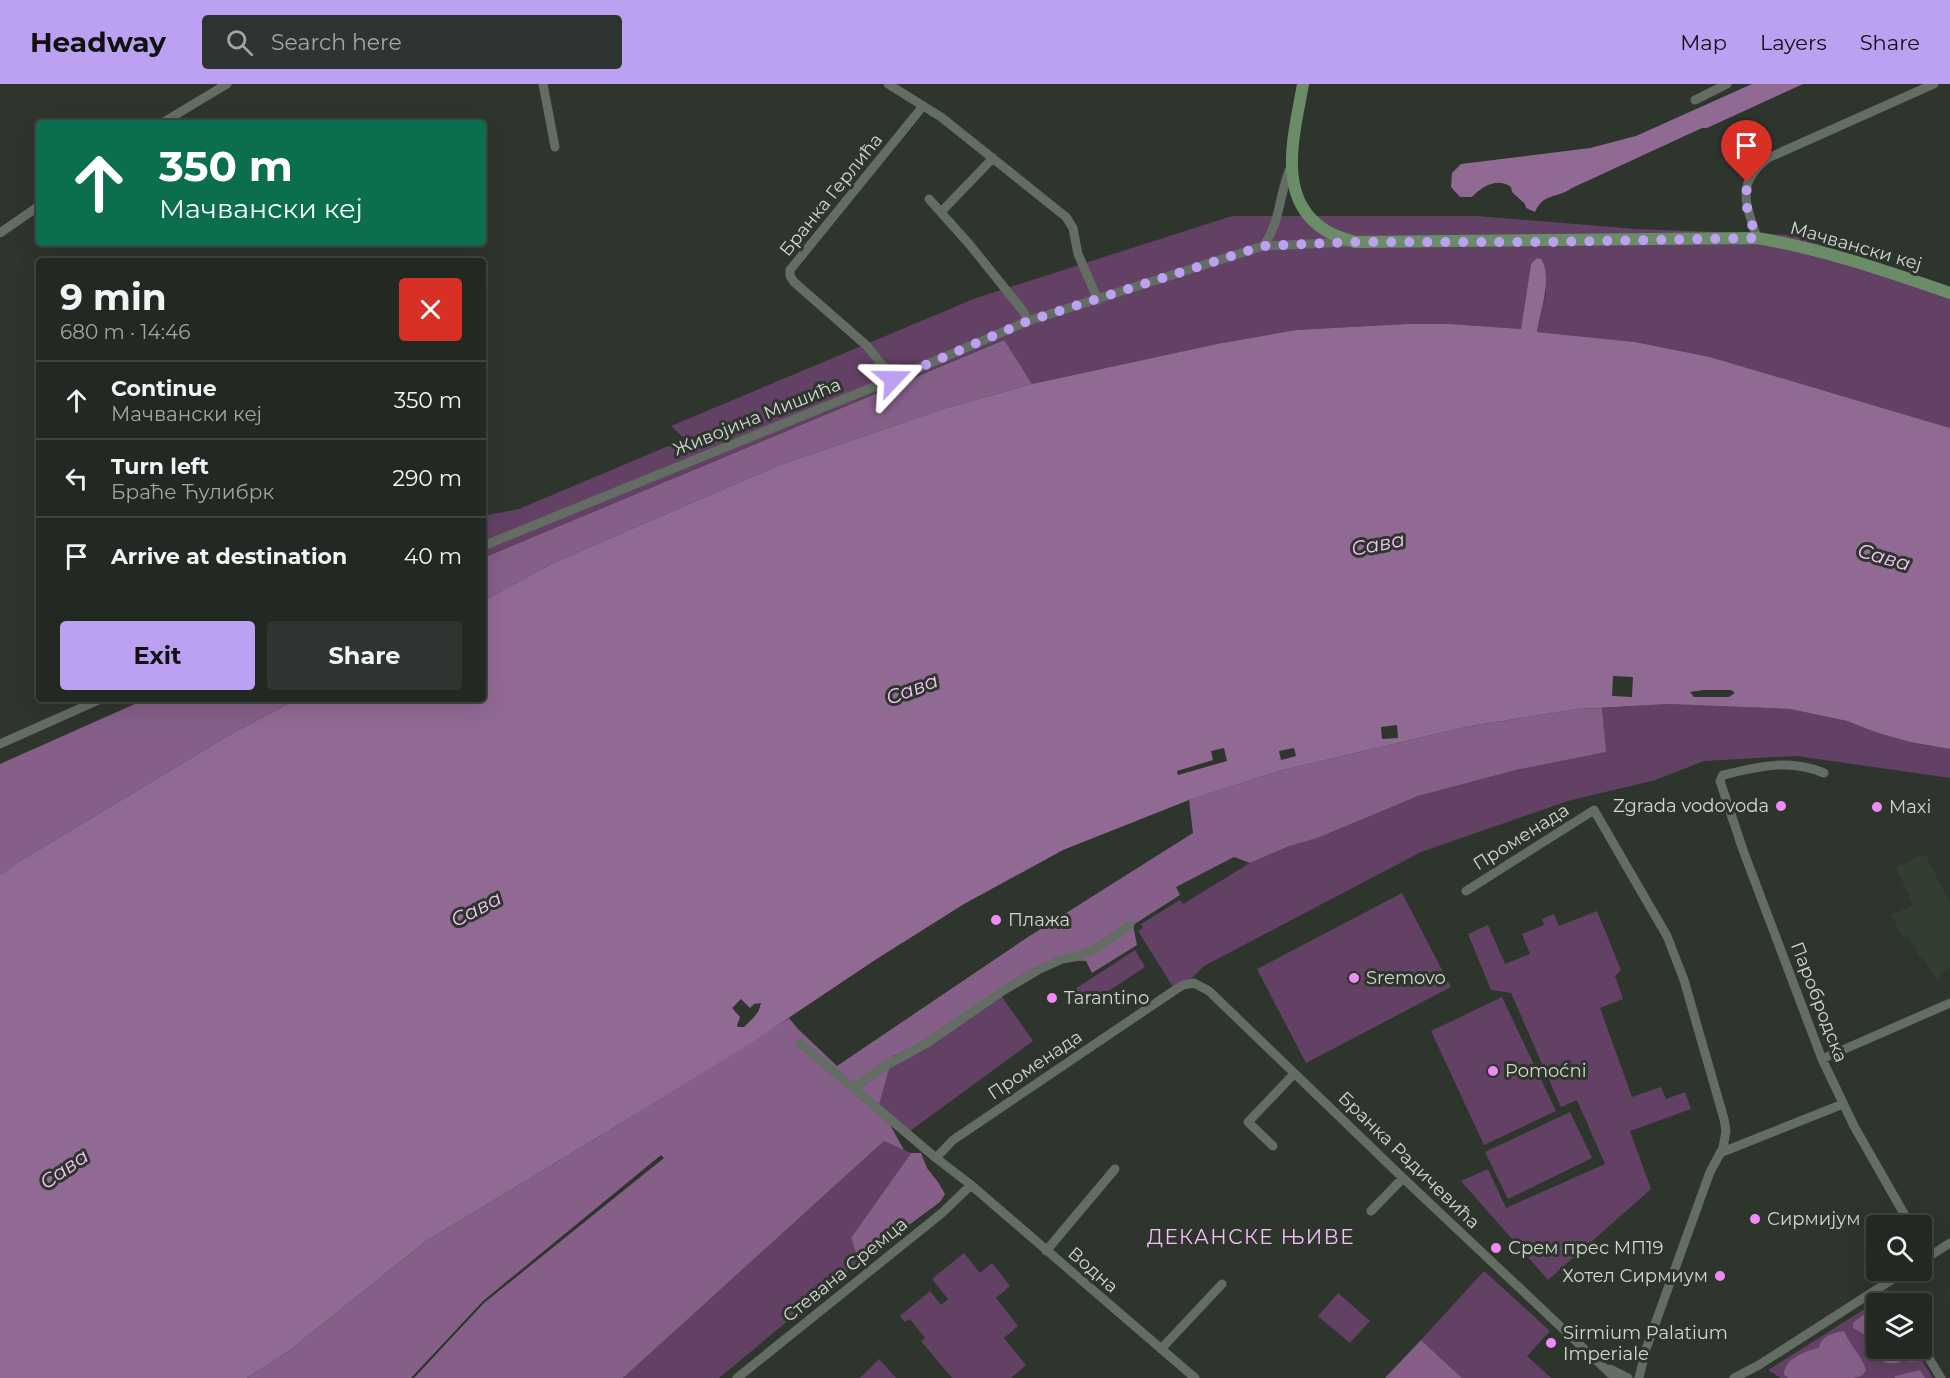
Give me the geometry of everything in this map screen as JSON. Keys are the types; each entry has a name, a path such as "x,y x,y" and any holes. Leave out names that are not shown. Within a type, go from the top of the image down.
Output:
{"street":[{"path":"167,120 227,84"},
{"path":"543,84 555,147"},
{"path":"888,84 941,117 1066,217 1073,228 1078,254 1098,300"},
{"path":"1303,84 1292,147 1291,166 1294,188 1302,206 1313,220 1325,230 1355,242"},
{"path":"1695,100 1727,84"},
{"path":"1756,238 1746,204 1747,182 1755,168 1768,158 1934,84"},
{"name":"Бранка Герлића","path":"893,379 867,346 794,282 790,276 790,270 923,106"},
{"path":"941,213 993,158"},
{"path":"1263,246 1272,236 1284,182 1291,166"},
{"path":"929,199 985,264 1023,311 1028,321"},
{"path":"0,233 36,208"},
{"name":"Мачвански кеј","path":"1355,242 1547,242 1756,238 1790,244 1859,262 1950,293"},
{"name":"Живојина Мишића","path":"486,545 893,379 1028,321 1263,246 1355,242"},
{"path":"0,744 94,702"},
{"name":"Паробродска","path":"1824,773 1798,765 1764,766 1723,775 1719,781 1822,1059 1843,1104 1905,1215"},
{"name":"Променада","path":"1466,891 1594,810 1667,936 1684,980 1724,1119 1725,1140 1720,1153"},
{"path":"853,1088 885,1066 936,1038 1038,969 1097,948 1131,925"},
{"name":"Променада","path":"936,1158 953,1140 1175,990 1183,985 1194,983"},
{"name":"Бранка Радичевића","path":"1194,983 1209,990 1294,1074 1615,1378"},
{"path":"1822,1059 1950,1003"},
{"path":"800,1043 971,1185"},
{"path":"1273,1146 1248,1122 1294,1074"},
{"path":"1639,1378 1646,1349 1714,1161 1720,1153 1843,1104"},
{"path":"1046,1251 1115,1168"},
{"path":"1371,1211 1403,1178"},
{"name":"Водна","path":"971,1185 1195,1378"},
{"name":"Стевана Сремца","path":"737,1378 942,1213 971,1185"},
{"path":"1932,1255 1950,1243"},
{"path":"1734,1378 1759,1365 1890,1281"},
{"path":"1161,1349 1222,1284"},
{"path":"1929,1359 1941,1378"},
{"name":"Бранка Радичевића","path":"1600,1363 1628,1378"}],"shaded area":[{"path":"1232,216 1477,216 1636,229 1791,235 1950,287 1950,428 1710,357 1635,342 1537,332 1546,291 1531,264 1521,329 1450,324 1407,324 1296,330 1217,344 1032,384 1003,340 486,557 486,515 519,509 685,439 671,426 976,298"},
{"path":"1004,340 1032,384 946,408 777,466 553,563 486,599 486,557"},
{"path":"139,702 291,702 231,734 0,875 0,764"},
{"path":"1669,704 1790,709 1847,721 1910,742 1950,749 1950,778 1796,756 1704,761 1655,780 1568,801 1421,852 1204,966 1181,989 1175,990 1138,931 1143,928 1141,924 1180,900 1183,904 1250,863 1418,796 1516,770 1605,752 1602,708"},
{"path":"1602,708 1606,752 1516,770 1418,796 1250,863 1234,857 1176,887 1180,895 1133,925 1137,945 1092,973 1086,961 1054,960 907,1054 893,1055 879,1105 904,1150 884,1141 623,1378 414,1378 484,1303 664,1158 661,1155 483,1301 411,1378 247,1378 289,1351 426,1241 789,1018 837,1066 1028,937 1193,833 1189,800 1279,771 1470,726 1579,709"},
{"path":"1925,854 1950,903 1950,968 1940,972 1942,978 1937,980 1922,955 1919,956 1909,936 1903,937 1891,915 1913,905 1896,867"},
{"name":"Sremovo","path":"1402,893 1451,987 1306,1063 1257,969"},
{"path":"1597,911 1621,970 1615,976 1623,999 1600,1008 1632,1097 1661,1087 1666,1099 1685,1092 1691,1109 1630,1131 1651,1189 1548,1280 1461,1181 1488,1169 1506,1208 1605,1164 1577,1100 1561,1107 1511,993 1491,990 1468,934 1488,925 1505,964 1530,954 1522,934 1544,925 1542,919 1554,914 1559,926"},
{"path":"1135,950 1145,967 1083,1008 1072,991"},
{"path":"1000,994 1033,1041 910,1131 879,1105 893,1055"},
{"name":"Pomoćni","path":"1502,997 1556,1111 1484,1145 1431,1031"},
{"path":"1570,1112 1592,1158 1508,1199 1485,1152"},
{"path":"884,1141 911,1153 851,1238 859,1262 719,1378 623,1378"},
{"path":"911,1153 921,1153 927,1168 945,1194 940,1202 859,1262 851,1238"},
{"path":"964,1253 980,1273 992,1263 1010,1286 996,1298 1018,1326 1004,1338 1026,1365 1011,1378 952,1378 921,1341 925,1338 910,1319 905,1322 900,1316 930,1291 941,1305 948,1299 932,1279"},
{"path":"1484,1271 1550,1331 1527,1356 1551,1378 1462,1378 1421,1340"},
{"path":"1338,1293 1370,1321 1350,1343 1318,1316"},
{"path":"1866,1308 1866,1359 1921,1359 1933,1378 1781,1378 1768,1370"},
{"path":"1866,1313 1866,1335 1853,1328 1853,1323"},
{"path":"1844,1331 1865,1366 1866,1371 1861,1376 1788,1378 1784,1375 1785,1369 1792,1360 1802,1353 1819,1348 1828,1336"},
{"path":"1421,1340 1462,1378 1385,1378"},
{"path":"879,1359 896,1378 860,1378"},
{"path":"1875,1359 1917,1360 1892,1363"},
{"path":"1920,1370 1925,1378 1894,1378 1896,1376"}],"water":[{"path":"1752,84 1803,84 1542,201 1535,212 1526,208 1525,204 1512,192 1511,187 1506,184 1490,184 1480,189 1472,197 1460,197 1451,187 1452,173 1461,164 1590,148 1636,136"},
{"name":"Сава","path":"1537,258 1541,259 1546,275 1545,295 1537,332 1635,342 1710,357 1950,428 1950,749 1910,742 1847,721 1790,709 1669,704 1579,709 1470,726 1279,771 1189,800 1063,850 964,904 754,1041 426,1241 289,1351 247,1378 0,1378 0,875 231,734 291,702 486,702 486,599 553,563 777,466 946,408 1032,384 1217,344 1296,330 1407,324 1450,324 1521,329 1531,264"}],"pier":[{"path":"1613,676 1633,677 1632,697 1612,696"},
{"path":"1731,690 1735,693 1729,697 1694,697 1690,692"},
{"path":"1397,725 1398,738 1382,739 1381,727"},
{"path":"1224,748 1227,761 1178,775 1177,771 1213,760 1211,751"},
{"path":"1294,748 1296,756 1281,760 1279,751"},
{"path":"741,999 750,1008 754,1004 761,1003 755,1016 744,1027 738,1027 740,1017 732,1008"}],"place":[{"name":"Zgrada vodovoda","path":"1781,806"},
{"name":"Maxi","path":"1877,807"},
{"name":"Плажа","path":"996,920"},
{"name":"Sremovo","path":"1354,978"},
{"name":"Tarantino","path":"1052,998"},
{"name":"Pomoćni","path":"1493,1071"},
{"name":"Сирмијум","path":"1755,1219"},
{"name":"Срем прес МП19","path":"1496,1248"},
{"name":"Хотел Сирмиум","path":"1720,1276"},
{"name":"Sirmium Palatium Imperiale","path":"1551,1343"}],"district":[{"name":"ДЕКАНСКЕ ЊИВЕ","path":"1251,1237"}],"route":[{"path":"893,379 1028,321 1263,246 1355,242 1547,242 1756,238 1746,204 1747,182"}]}
